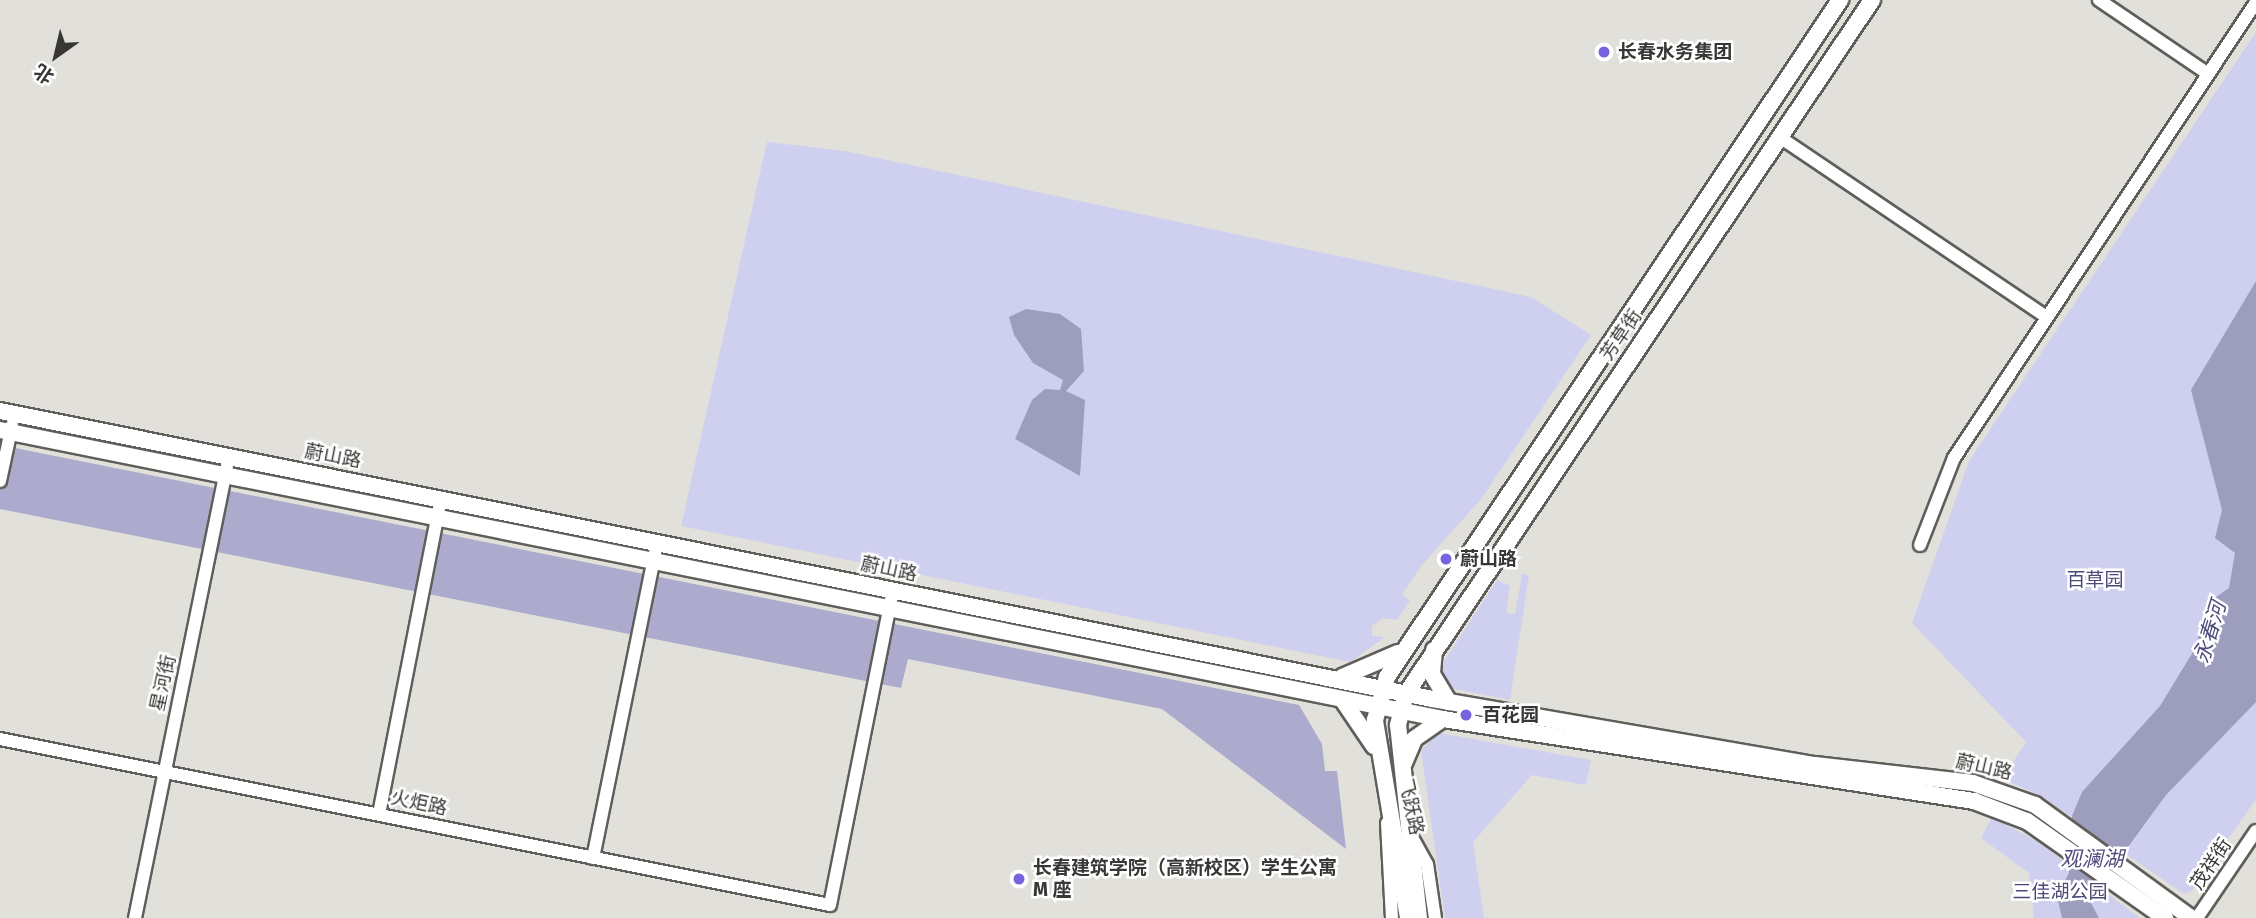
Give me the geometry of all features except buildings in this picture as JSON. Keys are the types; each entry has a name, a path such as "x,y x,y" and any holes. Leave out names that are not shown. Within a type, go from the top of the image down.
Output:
{"main road":[{"name":"芳草街","path":"1376,706 1381,689 1403,650 1840,0"},
{"name":"芳草街","path":"1406,694 1435,646 1872,0"},
{"name":"蔚山路","path":"7,413 1406,694 1815,765 1973,783 2006,792 2060,821 2191,918"},
{"name":"蔚山路","path":"5,430 1443,719 1974,801 2051,837 2165,918"},
{"path":"1496,510 1517,524"},
{"path":"1435,646 1432,674 1449,702"},
{"path":"1332,678 1361,674 1403,650"},
{"name":"飞跃路","path":"1406,694 1401,711 1419,918"},
{"path":"1342,699 1379,756"},
{"name":"飞跃路","path":"1376,706 1379,756 1408,918"},
{"path":"1404,762 1414,739 1443,719"}],"street":[{"path":"2099,0 2207,73"},
{"path":"1920,545 1954,458 2256,2"},
{"path":"1781,138 2046,317"},
{"path":"0,481 7,413"},
{"name":"星河街","path":"135,918 229,456"},
{"path":"379,814 442,499"},
{"path":"593,858 657,542"},
{"path":"890,608 893,591"},
{"name":"火炬路","path":"0,739 830,905 890,608"},
{"path":"1387,805 1392,918"},
{"name":"茂祥街","path":"2197,918 2256,831"},
{"path":"1414,841 1427,864 1435,918"}],"green space":[{"name":"百草园","path":"2256,32 2256,799 2193,890 2184,894 2041,796 2003,779 2026,742 1912,623 1969,461"},
{"path":"767,142 845,151 1531,297 1591,335 1481,499 1422,565 1402,595 1410,600 1397,620 1383,618 1372,626 1372,636 1385,637 1350,662 681,526"},
{"path":"1522,574 1529,575 1510,700 1449,688 1441,666 1497,580 1510,586 1506,613 1515,614"},
{"path":"1439,733 1591,760 1586,785 1532,775 1473,842 1484,918 1445,918 1421,750"},
{"name":"三佳湖公园","path":"1992,817 2038,842 2140,918 2034,918 2029,873 1981,838"}],"shaded area":[{"path":"0,445 1299,705 1322,744 1325,771 1337,771 1346,849 1162,709 908,659 901,688 0,509"}],"water":[{"path":"2256,281 2256,702 2166,795 2098,888 2083,888 2099,918 2062,918 2057,896 2069,873 2072,816 2082,792 2160,706 2196,647 2206,604 2229,588 2235,553 2215,538 2222,510 2191,390"},
{"path":"1026,309 1060,314 1081,329 1084,371 1066,391 1085,400 1080,476 1015,439 1032,400 1045,389 1060,390 1063,380 1033,363 1014,335 1009,317"}],"place":[{"name":"长春水务集团","path":"1604,52"},
{"name":"蔚山路","path":"1446,559"},
{"name":"百花园","path":"1466,715"},
{"name":"长春建筑学院（高新校区）学生公寓 M 座","path":"1019,879"}],"water label":[{"name":"永春河","path":"2210,632"},
{"name":"观澜湖","path":"2092,859"}]}
